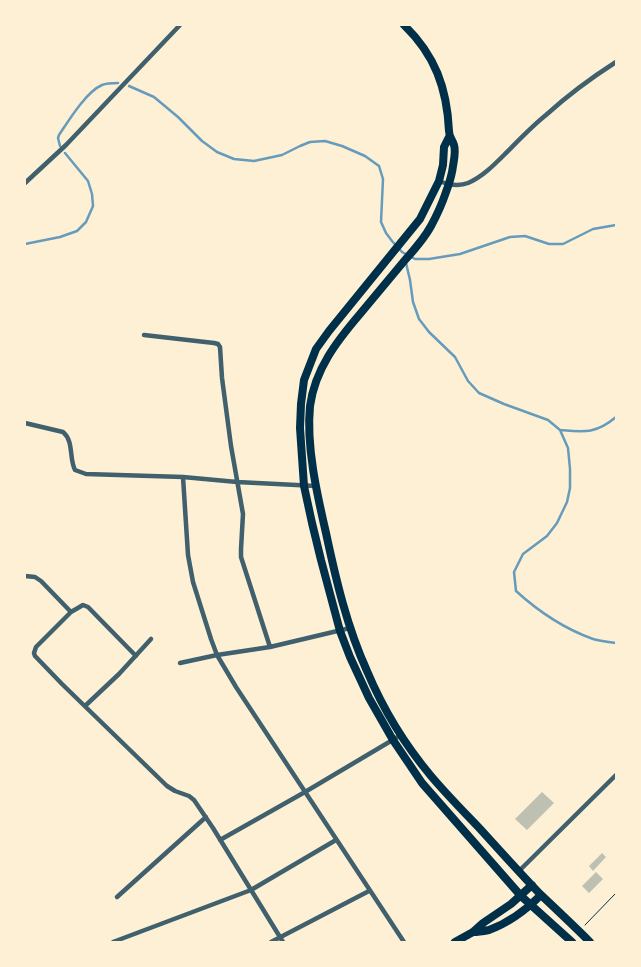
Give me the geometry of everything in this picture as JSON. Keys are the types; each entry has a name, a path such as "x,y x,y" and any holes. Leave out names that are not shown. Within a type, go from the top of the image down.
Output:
{"highway":[{"path":"404,25 428,54 437,71 446,97 449,137 444,147 443,165 439,181 420,220 316,349 304,380 301,404 300,428 304,486 340,631 357,674 393,740 422,783 521,896 572,942"},
{"path":"449,137 455,146 453,168 441,207 430,228 418,245 340,337 322,365 310,405 309,430 316,486 331,558 350,628 366,671 401,735 431,776 518,871 590,942"},
{"path":"455,942 473,932 511,904 532,885"},
{"path":"473,932 488,930 506,922 531,905 541,895"}],"street":[{"path":"25,183 66,145 180,25"},
{"path":"439,181 448,185 457,185 466,184 474,180 580,86 616,62"},
{"path":"144,336 214,343 220,347 222,378 243,514 242,557 270,647"},
{"path":"25,422 63,432 69,439 72,465 79,473 183,477 316,486"},
{"path":"183,477 190,569 217,655 236,687 404,942"},
{"path":"25,576 36,577 41,580 71,612"},
{"path":"136,656 85,605 71,612 36,647 34,653 167,786 194,800 282,940"},
{"path":"180,663 270,647 350,628"},
{"path":"85,706 119,674 151,638"},
{"path":"220,840 306,792 401,735"},
{"path":"518,871 616,775"},
{"path":"118,897 206,817"},
{"path":"113,942 251,890 336,840"},
{"path":"270,942 282,940 369,891"}],"path":[{"path":"579,931 616,893"}],"building":[{"path":"542,792 554,803 527,830 515,819"},
{"path":"602,853 606,857 593,871 589,866"},
{"path":"596,872 603,879 589,893 582,886"}],"waterway":[{"path":"60,146 59,135 84,100 102,85 118,83"},
{"path":"129,86 154,97 202,141 217,152 234,159 254,161 282,155 310,142 325,141 365,156 379,166 383,179 381,222 386,233 402,252 415,259 429,259 460,254 510,237 525,236 549,244 563,244 593,229 616,225"},
{"path":"25,244 60,237 77,231 86,222 93,206 92,194 88,181 65,153"},
{"path":"406,263 413,302 419,319 429,332 455,357 468,381 479,393 548,420 560,430 568,448 570,488 567,502 557,523 547,536 523,554 514,572 516,591 533,606 562,625 593,639 616,643"},
{"path":"560,430 590,431 609,423 616,417"}]}
